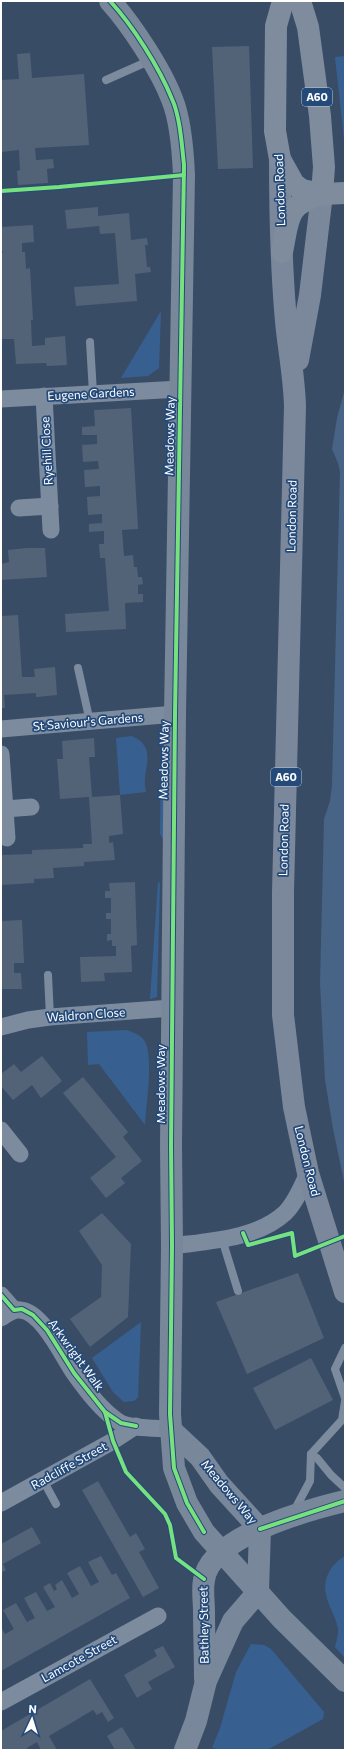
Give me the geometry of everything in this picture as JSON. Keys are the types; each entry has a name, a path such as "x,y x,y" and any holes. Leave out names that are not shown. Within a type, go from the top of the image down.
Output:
{"highway":[{"name":"London Road","path":"280,159 275,131 276,26 283,1"},
{"name":"London Road","path":"300,1 308,27 320,116 324,167 322,194"},
{"path":"280,159 294,184 302,190 322,194"},
{"path":"282,252 289,219 296,207 305,200 322,194 345,192"}],"main road":[{"name":"London Road","path":"280,159 285,311 294,379 283,892 283,1015 294,1107 308,1173 345,1292"},
{"name":"London Road","path":"294,379 310,295 322,194"}],"street":[{"name":"Meadows Way","path":"110,1 120,12 151,60 173,100 183,150 184,175 175,714 172,1008 170,1429 174,1468 185,1498 204,1532 282,1620 345,1681"},
{"name":"Eugene Gardens","path":"1,399 180,389"},
{"name":"Ryehill Close","path":"44,396 51,530"},
{"path":"19,508 50,506"},
{"name":"St Saviour's Gardens","path":"1,729 175,714"},
{"path":"1,754 7,838"},
{"path":"5,808 31,807"},
{"name":"Waldron Close","path":"1,1027 28,1020 50,1017 172,1008"},
{"path":"1,1130 20,1154"},
{"path":"172,1246 222,1239 256,1231 273,1222 286,1212 308,1173"},
{"name":"Arkwright Walk","path":"1,1295 7,1314 22,1310 33,1315 47,1330 74,1373 105,1412 121,1423 170,1429"},
{"name":"Radcliffe Street","path":"1,1503 113,1441 136,1426"},
{"name":"Meadows Way","path":"170,1429 200,1457 219,1484 260,1529 258,1592"},
{"name":"Bathley Street","path":"206,1681 204,1579 210,1564 221,1551 238,1539 290,1518 345,1501"},
{"name":"Bathley Street","path":"185,1750 196,1722 206,1681 233,1621 258,1592"},
{"name":"Lamcote Street","path":"1,1702 158,1616"}],"lane":[{"path":"106,80 151,60"},
{"path":"90,342 93,393"},
{"path":"78,668 90,722"},
{"path":"48,975 50,1017"},
{"path":"222,1239 238,1291"},
{"path":"345,1348 335,1369 345,1398"},
{"path":"290,1518 310,1481 311,1454 344,1420 345,1401"},
{"path":"311,1454 319,1460 345,1488"},
{"path":"43,1480 56,1504"}],"shaded area":[{"path":"345,56 345,149 335,57"},
{"path":"161,311 159,368 148,376 121,378"},
{"path":"345,352 345,1186 333,1129 325,1080 320,983 324,819 330,801 332,785 340,472 332,449 337,418 344,392"},
{"path":"132,736 140,741 145,747 147,754 145,776 146,792 120,795 116,738"},
{"path":"161,752 171,767 169,850 160,834"},
{"path":"158,882 160,883 157,997 150,999"},
{"path":"127,1030 143,1038 148,1052 149,1072 145,1125 99,1064 88,1065 87,1032"},
{"path":"141,1322 138,1397 134,1401 124,1402 113,1392 92,1358"},
{"path":"345,1556 345,1658 335,1647 338,1628 328,1602 325,1589 328,1574 335,1564"},
{"path":"251,1644 264,1645 271,1649 324,1712 323,1719 267,1750 225,1750 212,1748 220,1728 236,1672"}],"building":[{"path":"249,46 253,168 218,169 212,47"},
{"path":"30,53 32,78 84,74 89,145 35,148 36,160 53,159 54,168 47,169 48,183 18,185 17,171 20,170 19,150 1,152 1,80 19,79 17,54"},
{"path":"98,207 98,216 129,213 131,240 147,238 148,245 145,245 147,267 150,267 151,272 135,274 137,301 76,306 74,287 119,284 115,233 100,234 99,226 67,229 65,210"},
{"path":"33,225 34,242 22,243 22,252 25,252 26,269 30,268 33,320 31,320 32,346 45,345 45,338 65,336 67,365 47,366 46,363 16,364 14,339 1,339 1,253 3,253 3,251 1,251 1,227"},
{"path":"131,408 138,529 122,530 124,556 133,555 134,567 137,567 138,577 142,577 143,584 138,585 138,594 143,594 143,602 125,603 126,629 66,632 65,614 109,611 105,558 100,558 99,544 104,544 104,531 89,532 89,524 102,523 102,514 88,515 87,497 100,496 100,486 85,487 84,470 99,469 98,461 83,462 82,445 97,444 97,435 82,435 82,427 95,426 94,410"},
{"path":"45,548 47,577 1,580 1,564 9,562 8,550"},
{"path":"18,615 22,677 35,677 34,669 55,667 57,695 36,697 36,693 4,695 5,708 1,708 1,616"},
{"path":"94,738 95,757 89,757 92,797 120,795 123,834 109,836 109,843 113,842 115,860 84,862 84,866 53,868 54,878 34,879 34,883 1,885 1,855 32,854 32,850 83,848 83,844 92,844 89,797 60,799 57,759 63,759 62,741"},
{"path":"135,882 137,945 131,946 132,972 104,973 105,981 81,982 80,957 116,956 116,946 112,946 112,940 107,941 107,934 111,934 111,919 106,919 106,913 111,913 111,898 105,898 105,891 110,891 109,883"},
{"path":"22,920 24,963 14,963 14,973 21,973 22,989 1,989 1,921"},
{"path":"42,1056 62,1081 41,1098 32,1085 13,1100 1,1086 1,1074 14,1064 21,1072"},
{"path":"83,1077 128,1132 123,1137 142,1161 121,1178 125,1183 106,1198 90,1178 116,1157 63,1093"},
{"path":"102,1213 131,1244 128,1317 90,1347 70,1319 101,1297 102,1265 79,1231"},
{"path":"298,1273 324,1338 247,1374 216,1302"},
{"path":"311,1358 333,1400 275,1430 253,1388"},
{"path":"98,1481 130,1537 136,1533 145,1549 139,1552 159,1588 143,1597 82,1490"},
{"path":"32,1527 41,1543 3,1564 6,1570 1,1573 1,1544"},
{"path":"101,1556 112,1575 116,1573 130,1598 1,1671 1,1627 5,1634 14,1629 3,1610 16,1603 27,1622 35,1618 24,1598 36,1592 47,1611 55,1607 43,1587 50,1583 54,1591 57,1589 55,1585 62,1580 72,1598 79,1594 67,1573 80,1566 91,1586 99,1582 88,1562"},
{"path":"163,1646 175,1667 148,1682 152,1689 137,1698 124,1675 157,1656 154,1650"},
{"path":"90,1679 114,1718 108,1722 102,1712 97,1715 93,1710 49,1736 57,1750 41,1750 37,1742 27,1748 28,1750 1,1750 1,1731"},
{"path":"122,1727 136,1750 115,1750 107,1736"}],"cycle path":[{"path":"110,1 128,22 153,61 167,87 177,114 184,165 175,714 170,1414 174,1468 187,1503 204,1532"},
{"path":"1,191 184,175"},
{"path":"243,1233 248,1245 292,1233 295,1256 345,1236"},
{"path":"1,1295 14,1310 22,1309 33,1315 47,1330 74,1373 105,1412 121,1423 136,1426"},
{"path":"105,1412 113,1441 126,1472 165,1514 170,1525 176,1558 204,1579"},
{"path":"260,1529 345,1501"}]}
